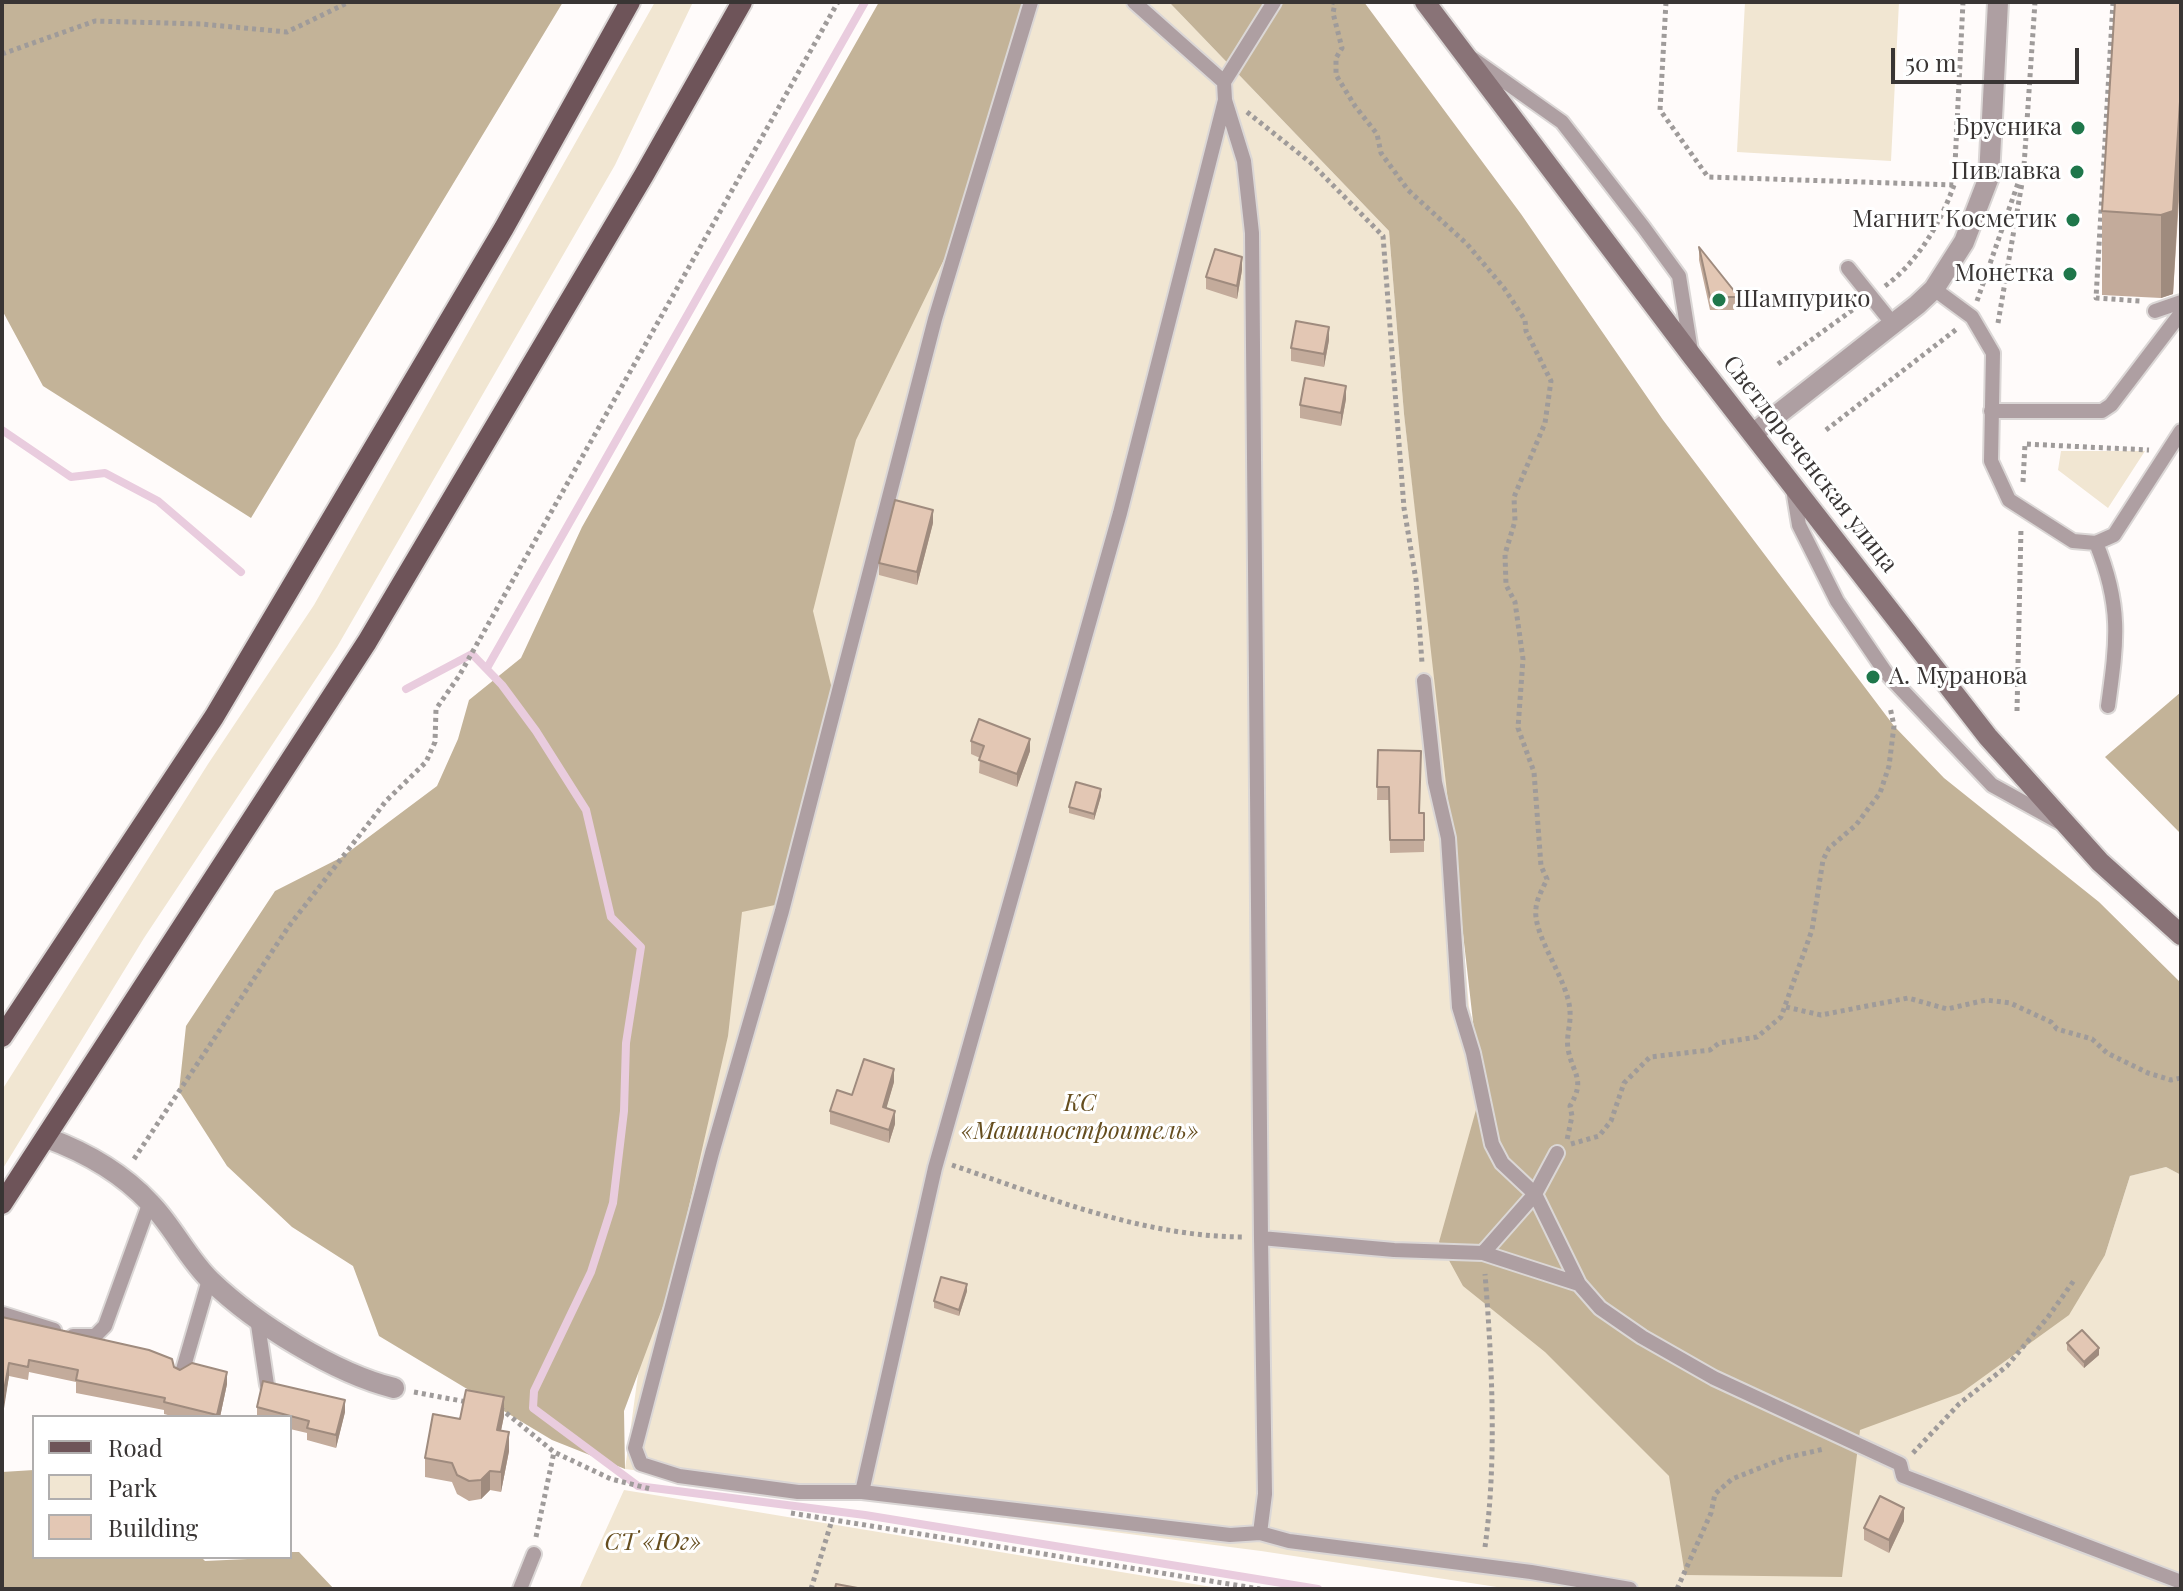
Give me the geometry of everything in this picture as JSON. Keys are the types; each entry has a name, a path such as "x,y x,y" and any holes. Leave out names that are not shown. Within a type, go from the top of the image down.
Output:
{"main road":[{"path":"2,1037 214,717 504,228 630,2"},
{"path":"2,1204 367,642 636,189 742,2"},
{"name":"Светлореченская улица","path":"1425,2 1692,356 1988,737 2065,825 2181,935"}],"street":[{"path":"1754,433 1934,289 1964,242 1989,177 1998,2"},
{"path":"47,1138 83,1151 150,1202 209,1280 257,1318 359,1379 394,1388"}],"lane":[{"path":"1031,2 935,319 782,911 707,1169 635,1448 641,1464 679,1476 798,1492 862,1492 1230,1535 1260,1533 1289,1541 1531,1572 1630,1589"},
{"path":"1134,2 1224,82"},
{"path":"1260,1533 1265,1494 1252,233 1244,161 1225,100 1224,82 1274,2"},
{"path":"1464,53 1530,96 1562,122 1644,228 1679,276 1692,356"},
{"path":"862,1492 937,1160 1120,513 1225,100"},
{"path":"1848,268 1893,324"},
{"path":"1934,289 1972,317 1993,353 1991,461 1995,477 2009,500 2073,541 2096,543 2114,535 2181,431"},
{"path":"2155,311 2180,306"},
{"path":"1991,411 2102,411 2111,405 2180,306"},
{"path":"1791,480 1799,525 1837,601 1886,673 1992,785 2065,825"},
{"path":"2096,543 2112,589 2119,633 2108,706"},
{"path":"1424,681 1435,782 1448,838 1459,1007 1492,1144 1502,1163 1535,1194 1579,1284 1600,1308 1642,1337 1714,1378 1900,1464 1903,1476 2181,1582"},
{"path":"1483,1253 1535,1194 1557,1153"},
{"path":"3,1314 78,1338 95,1336 105,1326 150,1202"},
{"path":"1261,1238 1420,1252 1483,1253 1579,1284"},
{"path":"182,1373 209,1280"},
{"path":"257,1318 267,1385"},
{"path":"520,1589 534,1554"}],"path":[{"path":"2,54 95,21 201,24 287,32 349,2"},
{"path":"121,1179 289,926 386,801 426,762 435,742 436,709 463,669 838,2"},
{"path":"1332,2 1335,3 1333,13 1342,48 1336,58 1336,75 1377,134 1381,153 1408,190 1467,244 1504,288 1525,320 1526,331 1551,381 1545,423 1514,497 1515,521 1505,554 1506,585 1515,602 1523,659 1518,728 1534,772 1541,866 1547,879 1535,909 1550,960 1562,980 1570,1012 1567,1040 1571,1062 1579,1078 1578,1092 1570,1106 1572,1116 1564,1148 1599,1136 1611,1121 1624,1083 1650,1057 1710,1050 1719,1043 1757,1037 1781,1017 1812,930 1823,860 1829,848 1856,825 1880,793 1889,766 1894,726 1888,694"},
{"path":"1666,2 1660,110 1708,177 1954,185"},
{"path":"1778,364 1895,279 1944,214 1954,185 1963,2"},
{"path":"2113,2 2096,298 2180,306"},
{"path":"1225,100 1254,116 1311,163 1383,236 1404,508 1416,580 1424,681"},
{"path":"1993,353 2024,166"},
{"path":"2017,711 2025,444 2168,451"},
{"path":"1786,1007 1821,1015 1908,998 1947,1009 1986,1000 2010,1003 2051,1022 2057,1029 2092,1039 2107,1053 2148,1073 2171,1080 2181,1078"},
{"path":"937,1160 1039,1195 1175,1233 1261,1238"},
{"path":"1482,1568 1490,1511 1490,1339 1483,1253"},
{"path":"1900,1464 1959,1404 2007,1366 2075,1279"},
{"path":"1677,1589 1711,1513 1715,1494 1732,1479 1785,1458 1812,1454 1847,1439"},
{"path":"534,1554 554,1452"},
{"path":"811,1589 832,1520"},
{"path":"1197,1589 1200,1579"}],"green space":[{"path":"655,2 693,2 615,165 337,647 144,938 2,1170 2,1090 208,764 314,605"},
{"name":"КС «Машиностроитель»","path":"947,2 1169,2 1389,231 1404,414 1454,834 1469,1007 1488,1082 2105,1255 2130,1176 2166,1167 2181,1175 2181,1589 1510,1589 1261,1551 625,1469 692,983"},
{"path":"1745,2 1899,2 1891,161 1737,152"},
{"path":"2061,451 2145,451 2108,508 2058,470"},
{"name":"СТ «Юг»","path":"624,1490 1224,1589 579,1589"}],"shaded area":[{"path":"2,2 563,2 251,518 43,386 2,310"},
{"path":"879,2 1023,2 1019,33 970,206 856,440 813,611 832,689 775,905 742,912 728,1036 671,1285 624,1411 625,1469 552,1440 379,1336 353,1266 292,1227 227,1166 179,1091 186,1026 275,891 342,857 437,786 458,739 469,700 521,658 582,527"},
{"path":"1169,2 1364,2 1521,214 1663,420 1894,726 1944,778 2099,902 2181,983 2181,1175 2166,1167 2130,1176 2105,1255 2069,1315 1961,1393 1860,1430 1842,1577 1685,1575 1669,1476 1545,1352 1463,1286 1439,1242 1481,1092 1404,414 1389,231"},
{"path":"2181,692 2181,834 2105,757"},
{"path":"32,1470 32,1559 292,1559 292,1552 299,1552 334,1589 2,1589 2,1472"}],"building":[{"path":"2115,2 2181,2 2181,86 2173,211 2161,215 2102,211"},
{"path":"1699,247 1739,297 1710,297"},
{"path":"1215,249 1242,257 1237,286 1206,277"},
{"path":"1296,321 1329,327 1324,354 1291,348"},
{"path":"1305,378 1346,386 1341,413 1300,405"},
{"path":"895,500 933,510 917,572 879,563"},
{"path":"979,719 1030,739 1017,774 979,760 984,746 971,741"},
{"path":"1378,750 1421,751 1419,813 1424,813 1424,840 1390,840 1389,787 1377,787"},
{"path":"1076,782 1101,789 1094,814 1069,807"},
{"path":"864,1059 894,1069 883,1107 895,1111 889,1130 830,1111 837,1090 852,1095"},
{"path":"941,1277 967,1284 959,1310 934,1301"},
{"path":"2,1317 149,1350 172,1359 174,1367 180,1370 192,1363 227,1372 217,1415 164,1402 165,1398 76,1380 78,1370 29,1360 28,1367 9,1363 2,1402"},
{"path":"2082,1330 2099,1348 2084,1362 2067,1343"},
{"path":"263,1381 345,1400 336,1435 307,1428 309,1421 257,1407"},
{"path":"466,1390 504,1397 497,1430 509,1432 501,1472 490,1471 481,1480 469,1481 457,1475 452,1463 425,1458 433,1414 460,1419"},
{"path":"1880,1496 1904,1508 1889,1540 1864,1528"},
{"path":"836,1584 863,1589 835,1589"}],"waterway":[{"path":"487,668 865,2"},
{"path":"2,430 71,477 105,473 158,501 241,572"},
{"path":"406,689 472,654 502,685 536,731 586,810 611,917 641,947 626,1043 624,1111 613,1203 591,1272 534,1391 533,1408 638,1486 865,1515 1318,1589"}],"place":[{"name":"Брусника","path":"2078,128"},
{"name":"Пивлавка","path":"2077,172"},
{"name":"Магнит Косметик","path":"2073,220"},
{"name":"Монетка","path":"2070,274"},
{"name":"Шампурико","path":"1719,300"},
{"name":"А. Муранова","path":"1873,677"}]}
